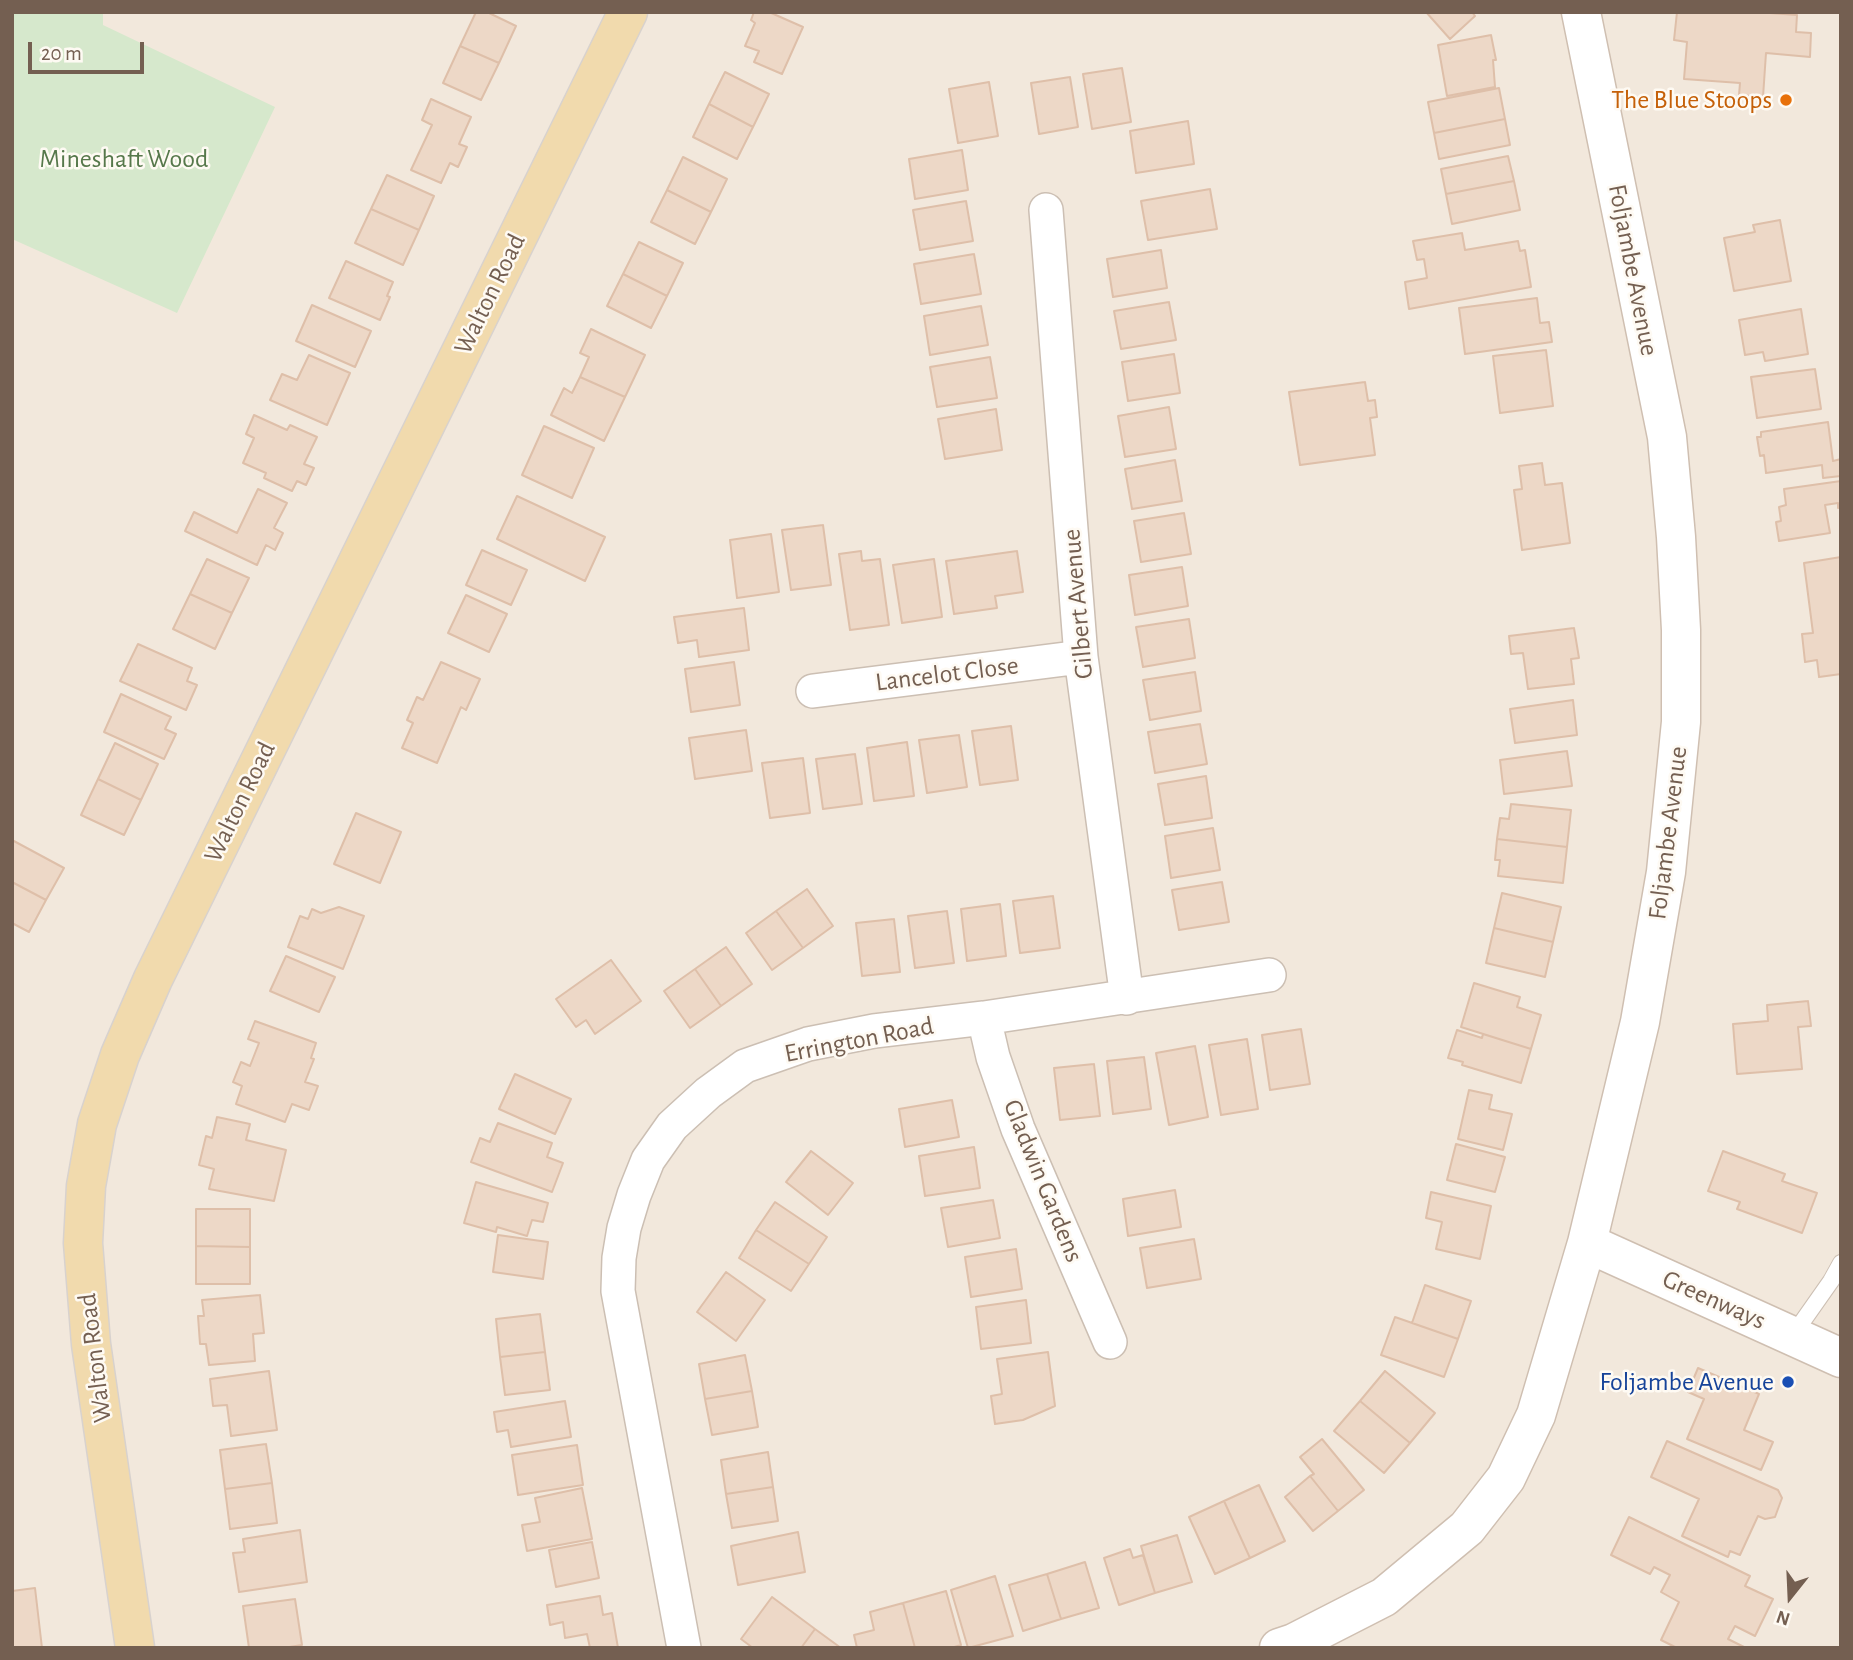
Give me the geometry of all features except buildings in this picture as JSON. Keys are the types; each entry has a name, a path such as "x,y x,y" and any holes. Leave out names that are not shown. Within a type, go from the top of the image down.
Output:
{"main road":[{"name":"Walton Road","path":"135,1648 91,1343 83,1243 86,1186 97,1124 120,1055 153,979 628,12"}],"street":[{"name":"Foljambe Avenue","path":"1279,1648 1384,1597 1467,1528 1506,1478 1536,1415 1587,1243 1640,1022 1666,872 1681,722 1681,630 1667,437 1581,12"},
{"name":"Gilbert Avenue","path":"1046,210 1082,657 1127,998"},
{"name":"Lancelot Close","path":"813,691 1082,657"},
{"name":"Errington Road","path":"684,1648 618,1291 619,1258 624,1228 634,1195 648,1160 671,1126 708,1093 745,1066 808,1044 874,1031 1127,998 1269,975"},
{"name":"Gladwin Gardens","path":"984,1018 993,1057 1018,1129 1110,1342"},
{"name":"Greenways","path":"1587,1243 1841,1357"}],"lane":[{"path":"1793,1335 1841,1263"}],"shaded area":[{"path":"12,12 1841,12 1841,1648 12,1648"}],"green space":[{"name":"Mineshaft Wood","path":"12,12 103,12 103,25 275,107 177,313 12,239"}],"place":[{"name":"The Blue Stoops","path":"1786,100"},
{"name":"Foljambe Avenue","path":"1788,1382"}]}
